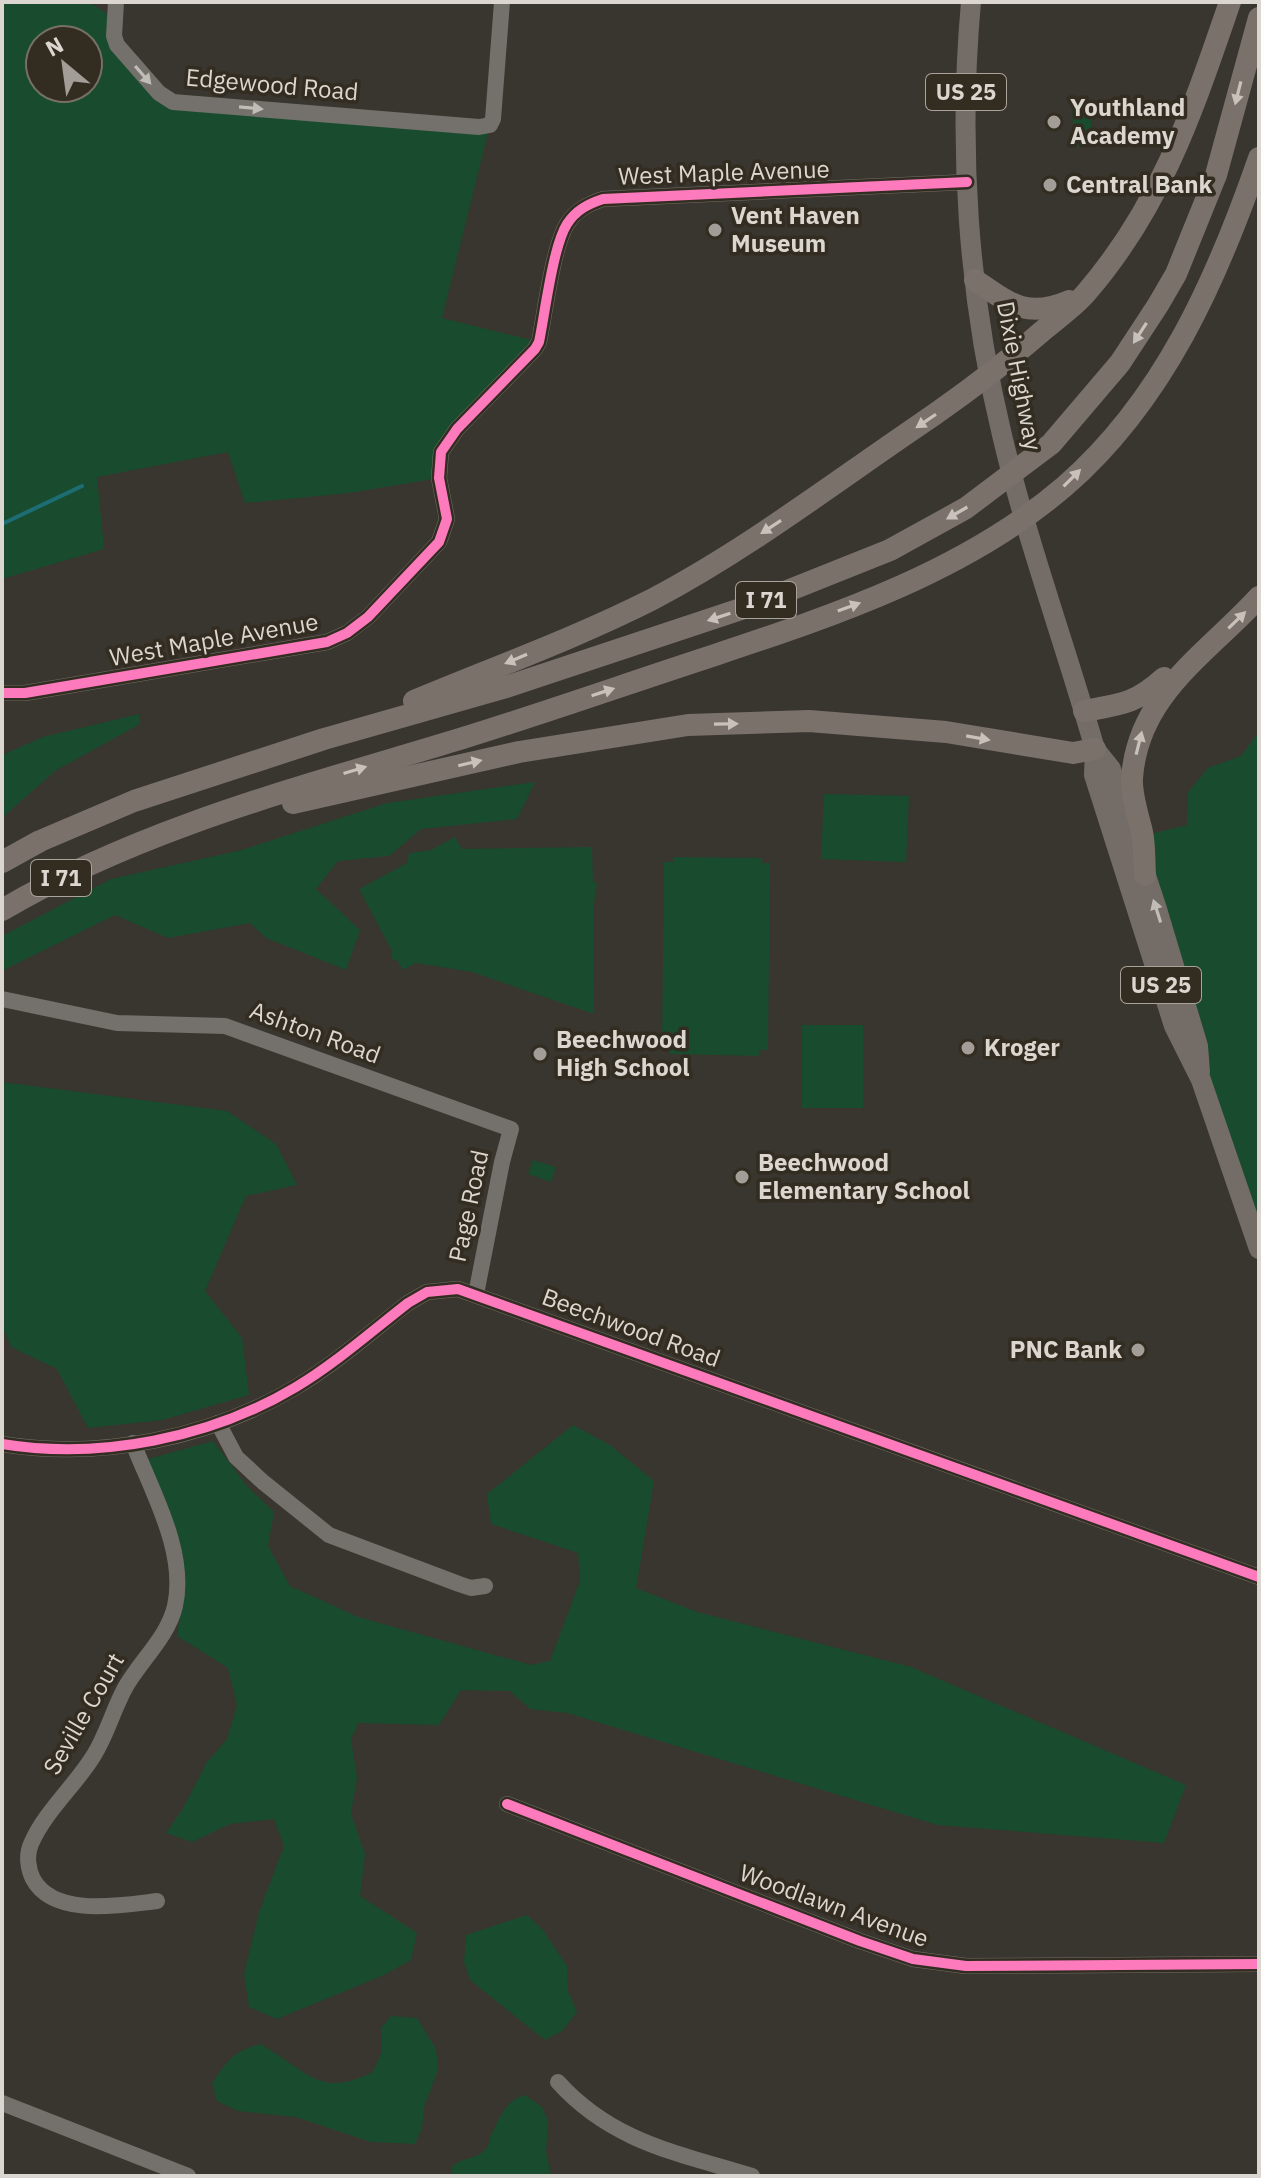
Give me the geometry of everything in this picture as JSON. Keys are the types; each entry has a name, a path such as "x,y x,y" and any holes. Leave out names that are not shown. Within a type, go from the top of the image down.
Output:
{"highway":[{"path":"324,739 609,620 653,598 765,531 990,376 1085,294 1129,235 1172,160 1230,2"},
{"name":"I 71","path":"2,862 40,841 134,801 324,739 516,683 750,606 890,550 966,508 1051,444 1120,363 1176,274 1216,175 1259,18"},
{"name":"I 71","path":"2,910 122,849 215,814 465,737 753,642 866,601 937,570 987,542 1065,486 1127,420 1149,391 1186,335 1220,261 1259,158"},
{"path":"975,280 1006,301 1029,310 1048,310 1085,294"},
{"path":"1145,875 1143,836 1131,780 1139,737 1152,709 1213,641 1259,597"},
{"path":"1084,711 1116,706 1145,695 1213,641"},
{"path":"122,849 305,800 519,752 688,725 809,721 946,732 1073,753 1095,749"}],"main road":[{"name":"Dixie Highway","path":"971,2 966,56 967,182 975,280 1001,434 1095,749 1094,775 1174,1026 1201,1080 1259,1249"},
{"name":"Dixie Highway","path":"1095,749 1111,769 1145,875 1198,1046 1201,1080"}],"street":[{"name":"Edgewood Road","path":"116,2 114,36 117,45 159,93 173,102 479,127 490,125 493,119 502,2"},
{"name":"West Maple Avenue","path":"2,693 25,693 327,642 347,633 368,617 439,542 447,519 439,478 441,452 457,429 535,349 561,238 572,217 588,204 603,199 967,182"},
{"name":"Ashton Road","path":"2,999 117,1023 225,1026 511,1129"},
{"name":"Page Road","path":"476,1294 511,1129"},
{"name":"Beechwood Road","path":"2,1444 80,1448 133,1443 218,1423 295,1388 408,1303 427,1292 447,1288 476,1294 1259,1577"},
{"path":"218,1423 236,1457 329,1535 471,1588 485,1586"},
{"name":"Seville Court","path":"133,1443 173,1548 177,1580 175,1606 171,1620 124,1690 94,1755 32,1842 28,1861 37,1886 52,1898 103,1908 157,1901"},
{"name":"Woodlawn Avenue","path":"507,1804 913,1959 992,1967 1259,1964"},
{"path":"558,2082 578,2104 627,2135 752,2176"},
{"path":"2,2103 188,2176"}],"green space":[{"path":"2,2 89,2 114,18 114,36 159,93 490,125 442,318 539,342 457,429 439,478 349,493 245,503 228,452 97,477 104,549 2,579"},
{"path":"1072,106 1086,106 1086,118 1091,118 1092,146 1074,147"},
{"path":"139,714 140,724 55,771 2,818 2,755 43,737"},
{"path":"1259,732 1259,1249 1143,836 1187,825 1188,792 1208,768 1241,756"},
{"path":"535,782 517,819 421,829 389,856 338,861 316,889 360,930 346,970 266,938 250,923 168,938 115,915 2,971 2,936 111,879 242,850 387,803"},
{"path":"824,794 909,796 906,862 821,859"},
{"path":"455,837 462,849 592,847 593,882 597,884 593,908 594,1014 472,972 416,963 403,970 397,960 391,959 392,951 359,889 407,863 409,853 431,850"},
{"path":"673,857 762,858 762,863 770,863 768,1050 759,1050 759,1056 670,1054 669,1049 662,1049 664,862 673,862"},
{"path":"802,1025 863,1025 863,1108 802,1108"},
{"path":"2,1082 227,1111 276,1144 297,1185 246,1196 205,1291 242,1338 249,1395 162,1420 88,1428 57,1369 11,1347 2,1326"},
{"path":"533,1160 556,1167 551,1182 528,1174"},
{"path":"573,1425 610,1445 654,1481 636,1588 697,1612 911,1667 1186,1785 1164,1843 938,1825 567,1713 530,1709 510,1691 461,1690 439,1725 358,1723 351,1740 357,1777 351,1814 365,1854 360,1896 417,1933 411,1960 384,1975 277,2019 249,2007 244,1974 259,1912 284,1846 274,1819 230,1824 192,1842 166,1833 207,1762 227,1739 237,1705 228,1668 177,1636 184,1588 161,1493 148,1459 213,1441 246,1485 274,1512 268,1546 290,1586 358,1617 531,1665 550,1661 580,1581 578,1553 491,1524 487,1494"},
{"path":"527,1915 543,1930 567,1966 568,1991 577,2012 562,2031 545,2040 470,1980 464,1962 466,1935"},
{"path":"391,2016 417,2018 436,2049 438,2070 415,2144 371,2142 296,2117 238,2111 217,2101 212,2084 222,2069 243,2050 260,2044 301,2071 325,2082 354,2080 373,2072 382,2051 381,2028"},
{"path":"525,2095 542,2107 548,2121 546,2152 551,2176 453,2176 451,2168 486,2149 503,2112 512,2101"}],"waterway":[{"path":"2,524 82,486"}],"cycle path":[{"path":"2,693 25,693 327,642 347,633 368,617 439,542 447,519 439,478 441,452 457,429 535,349 562,234 571,219 587,205 603,199 967,182"},
{"path":"2,1444 77,1449 116,1446 154,1441 228,1420 263,1405 311,1378 408,1303 427,1292 458,1289 1259,1577"},
{"path":"507,1804 913,1959 966,1966 1259,1964"}],"place":[{"name":"Youthland Academy","path":"1054,122"},
{"name":"Central Bank","path":"1050,185"},
{"name":"Vent Haven Museum","path":"715,230"},
{"name":"Kroger","path":"968,1048"},
{"name":"Beechwood High School","path":"540,1054"},
{"name":"Beechwood Elementary School","path":"742,1177"},
{"name":"PNC Bank","path":"1138,1350"}]}
